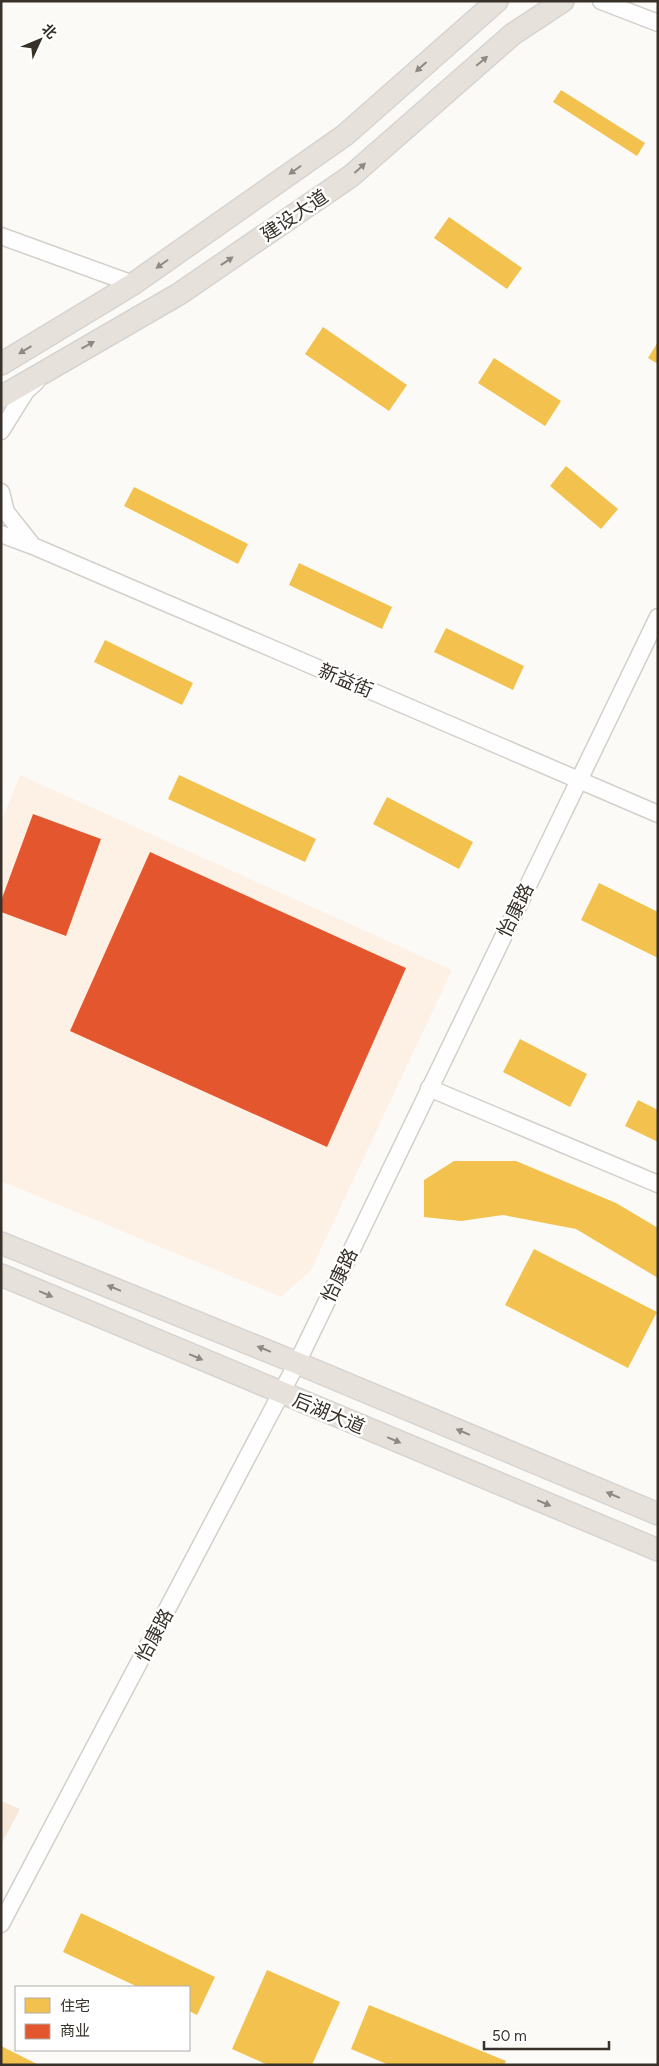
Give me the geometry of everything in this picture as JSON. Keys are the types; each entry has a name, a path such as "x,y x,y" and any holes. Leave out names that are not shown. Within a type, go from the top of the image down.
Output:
{"main road":[{"name":"建设大道","path":"1,364 133,284 345,135 497,1"},
{"name":"建设大道","path":"1,397 60,361 179,294 351,176 513,34 563,1"},
{"name":"后湖大道","path":"1,1243 297,1362 658,1514"},
{"name":"后湖大道","path":"1,1275 658,1550"}],"street":[{"path":"601,1 658,23"},
{"path":"1,236 133,284"},
{"path":"1,431 26,391 60,361"},
{"path":"1,492 6,512 34,546"},
{"name":"新益街","path":"1,534 34,546 658,814"},
{"name":"怡康路","path":"1,1924 282,1393 658,617"},
{"path":"429,1088 658,1184"}],"shaded area":[{"path":"20,775 452,970 311,1270 281,1297 1,1181 1,822"},
{"path":"1,1801 20,1809 1,1845"}],"building: 住宅":[{"path":"561,90 645,143 637,156 553,102"},
{"path":"449,217 522,268 507,289 434,238"},
{"path":"323,327 407,385 389,411 305,354"},
{"path":"658,342 658,364 648,358"},
{"path":"494,358 561,401 545,426 478,383"},
{"path":"566,466 618,509 601,529 550,486"},
{"path":"134,487 248,544 238,564 124,506"},
{"path":"299,563 392,607 382,629 289,585"},
{"path":"446,628 524,666 513,690 434,652"},
{"path":"105,640 193,683 182,705 94,662"},
{"path":"179,775 316,839 305,862 168,799"},
{"path":"387,797 473,842 459,869 373,824"},
{"path":"599,883 658,912 658,958 581,920"},
{"path":"520,1039 587,1074 570,1107 503,1072"},
{"path":"638,1100 658,1110 658,1142 625,1126"},
{"path":"454,1161 516,1161 616,1203 658,1228 658,1278 576,1229 503,1215 461,1221 424,1217 424,1180"},
{"path":"534,1249 657,1312 628,1368 505,1305"},
{"path":"81,1913 215,1977 197,2015 190,2012 190,1986 136,1986 63,1952"},
{"path":"267,1970 340,2002 312,2065 268,2065 232,2049"},
{"path":"369,2005 506,2061 504,2065 389,2065 351,2049"},
{"path":"1,2046 39,2065 1,2065"}],"building: 商业":[{"path":"33,814 101,839 66,936 1,912 1,901"},
{"path":"150,852 406,968 327,1147 70,1031"}]}
